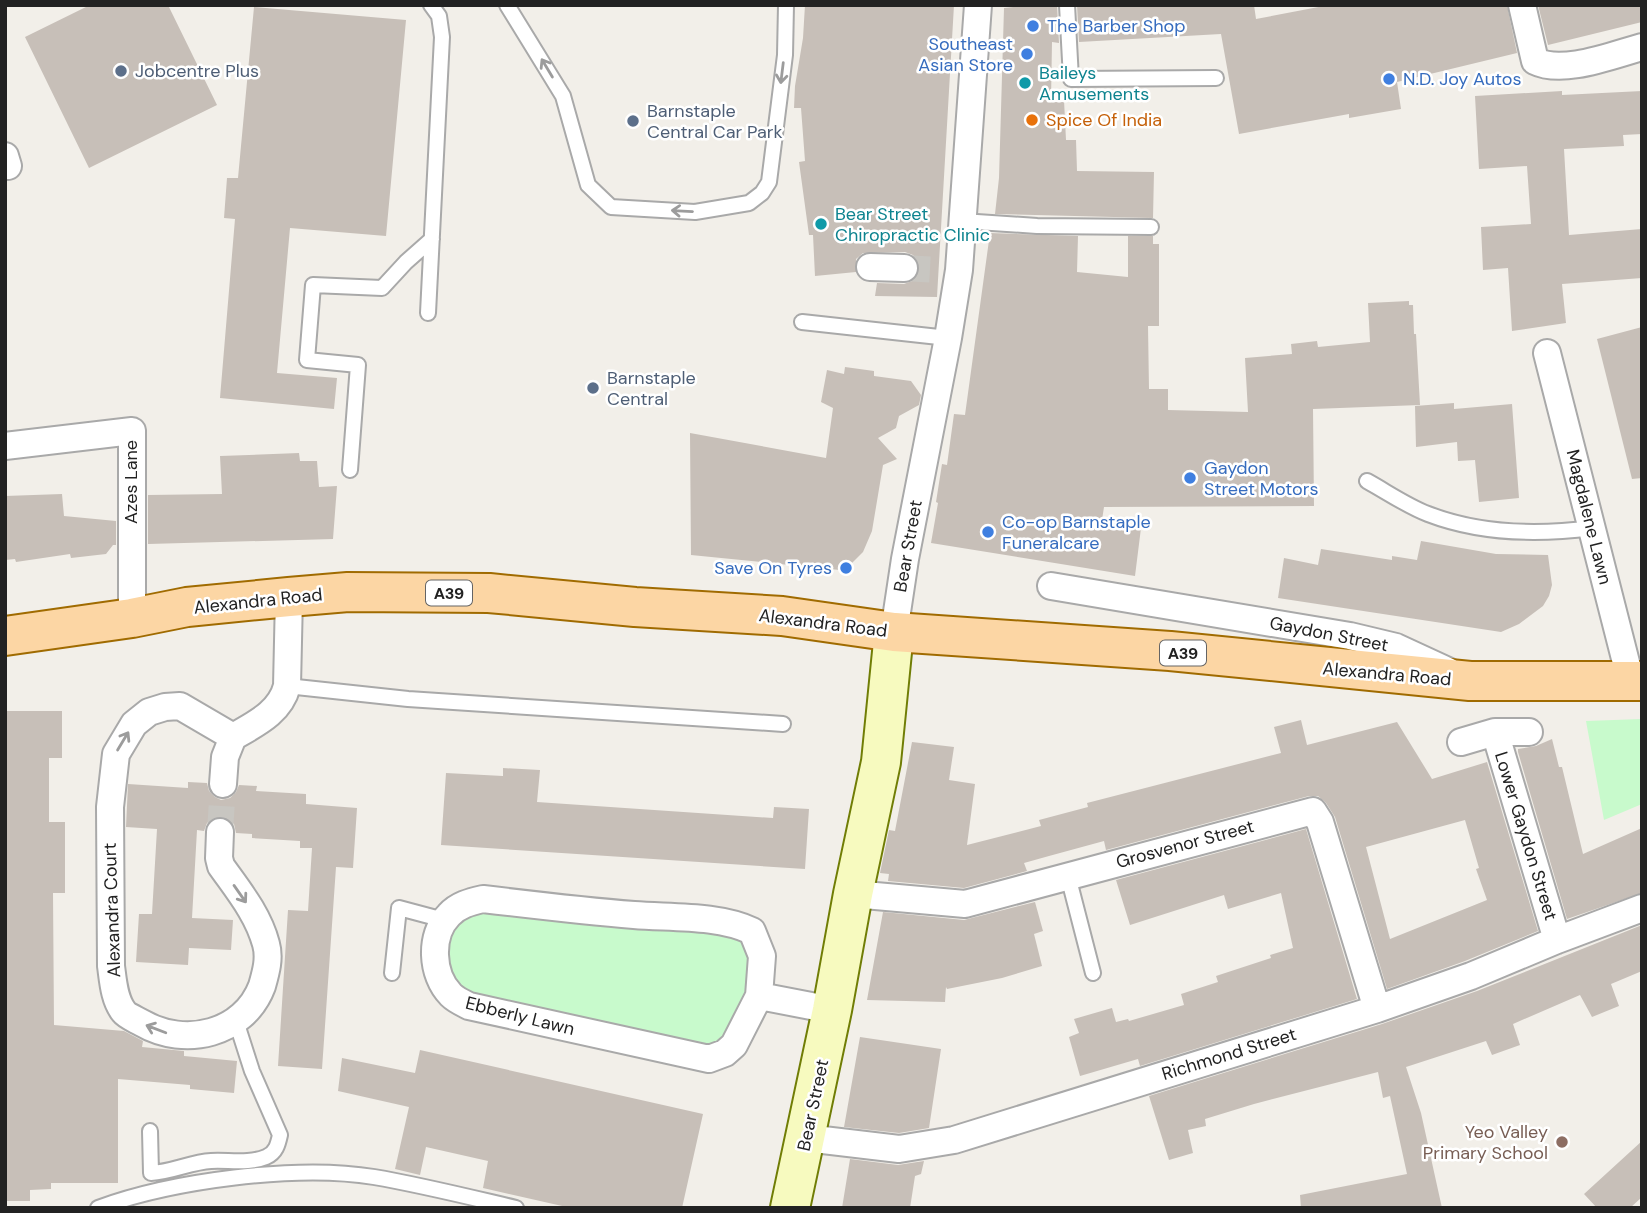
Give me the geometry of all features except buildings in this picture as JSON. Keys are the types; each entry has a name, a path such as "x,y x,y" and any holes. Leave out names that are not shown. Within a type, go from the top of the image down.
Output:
{"main road":[{"name":"Alexandra Road","path":"5,636 132,618 187,607 289,597 348,592 489,593 782,617 894,632 1170,651 1470,681 1636,682"}],"street":[{"name":"Bear Street","path":"790,1208 881,762 894,632 905,559 948,338 948,270 962,221 978,5"},
{"path":"1522,5 1535,61 1542,65 1570,66 1642,47"},
{"path":"870,267 904,268"},
{"name":"Magdalene Lawn","path":"1547,353 1592,528 1636,682"},
{"name":"Azes Lane","path":"5,446 132,431 132,618"},
{"name":"Gaydon Street","path":"1051,586 1349,636 1396,648 1470,681"},
{"path":"223,784 225,757 233,737 262,720 284,695 289,597"},
{"path":"1170,651 1182,607"},
{"name":"Alexandra Court","path":"220,832 221,866 253,911 266,943 268,958 265,975 257,997 236,1021 198,1036 167,1033 149,1027 124,1012 115,992 111,953 110,807 116,754 134,724 149,712 165,707 180,706 233,737"},
{"name":"Lower Gaydon Street","path":"1495,732 1558,940"},
{"name":"Lower Gaydon Street","path":"1461,742 1495,732 1529,732"},
{"name":"Grosvenor Street","path":"853,894 965,904 1312,811 1320,822 1377,1009"},
{"name":"Ebberly Lawn","path":"483,899 582,911 711,921 742,927 752,932 762,956 759,996 734,1045 709,1059 469,1006 452,996 439,977 435,963 435,947 444,920 460,906 483,899"},
{"name":"Richmond Street","path":"806,1138 900,1149 954,1140 1377,1009 1471,976 1642,908"},
{"path":"759,996 832,1010"}],"lane":[{"path":"428,313 442,37 439,16 431,5"},
{"path":"507,5 564,96 588,185 611,207 695,212 749,203 769,182 785,55 786,5"},
{"path":"1067,5 1071,79 1216,78"},
{"path":"962,221 1037,226 1151,227"},
{"path":"350,470 358,365 307,360 313,285 382,288 432,239"},
{"path":"802,322 948,338"},
{"path":"1367,481 1427,514 1473,528 1556,533 1592,528"},
{"path":"286,686 408,699 783,724"},
{"path":"1068,876 1093,973"},
{"path":"392,973 399,908 444,920"},
{"path":"149,1131 151,1173 171,1172 209,1161 235,1162 265,1157 274,1151 280,1135 252,1071 236,1021"},
{"path":"98,1208 156,1191 204,1182 333,1172 373,1177 516,1208"}],"green space":[{"path":"1642,719 1642,804 1604,820 1586,721"},
{"path":"460,906 742,927 762,956 725,1053 469,1006 435,947"}],"tunnel":[{"path":"904,268 939,270"},
{"path":"220,832 223,784"}],"place":[{"name":"The Barber Shop","path":"1033,26"},
{"name":"Southeast Asian Store","path":"1027,54"},
{"name":"Jobcentre Plus","path":"121,71"},
{"name":"N.D. Joy Autos","path":"1389,79"},
{"name":"Baileys Amusements","path":"1025,83"},
{"name":"Spice Of India","path":"1032,120"},
{"name":"Barnstaple Central Car Park","path":"633,121"},
{"name":"Bear Street Chiropractic Clinic","path":"821,224"},
{"name":"Barnstaple Central","path":"593,388"},
{"name":"Gaydon Street Motors","path":"1190,478"},
{"name":"Co-op Barnstaple Funeralcare","path":"988,532"},
{"name":"Save On Tyres","path":"846,568"},
{"name":"Yeo Valley Primary School","path":"1562,1142"}]}
